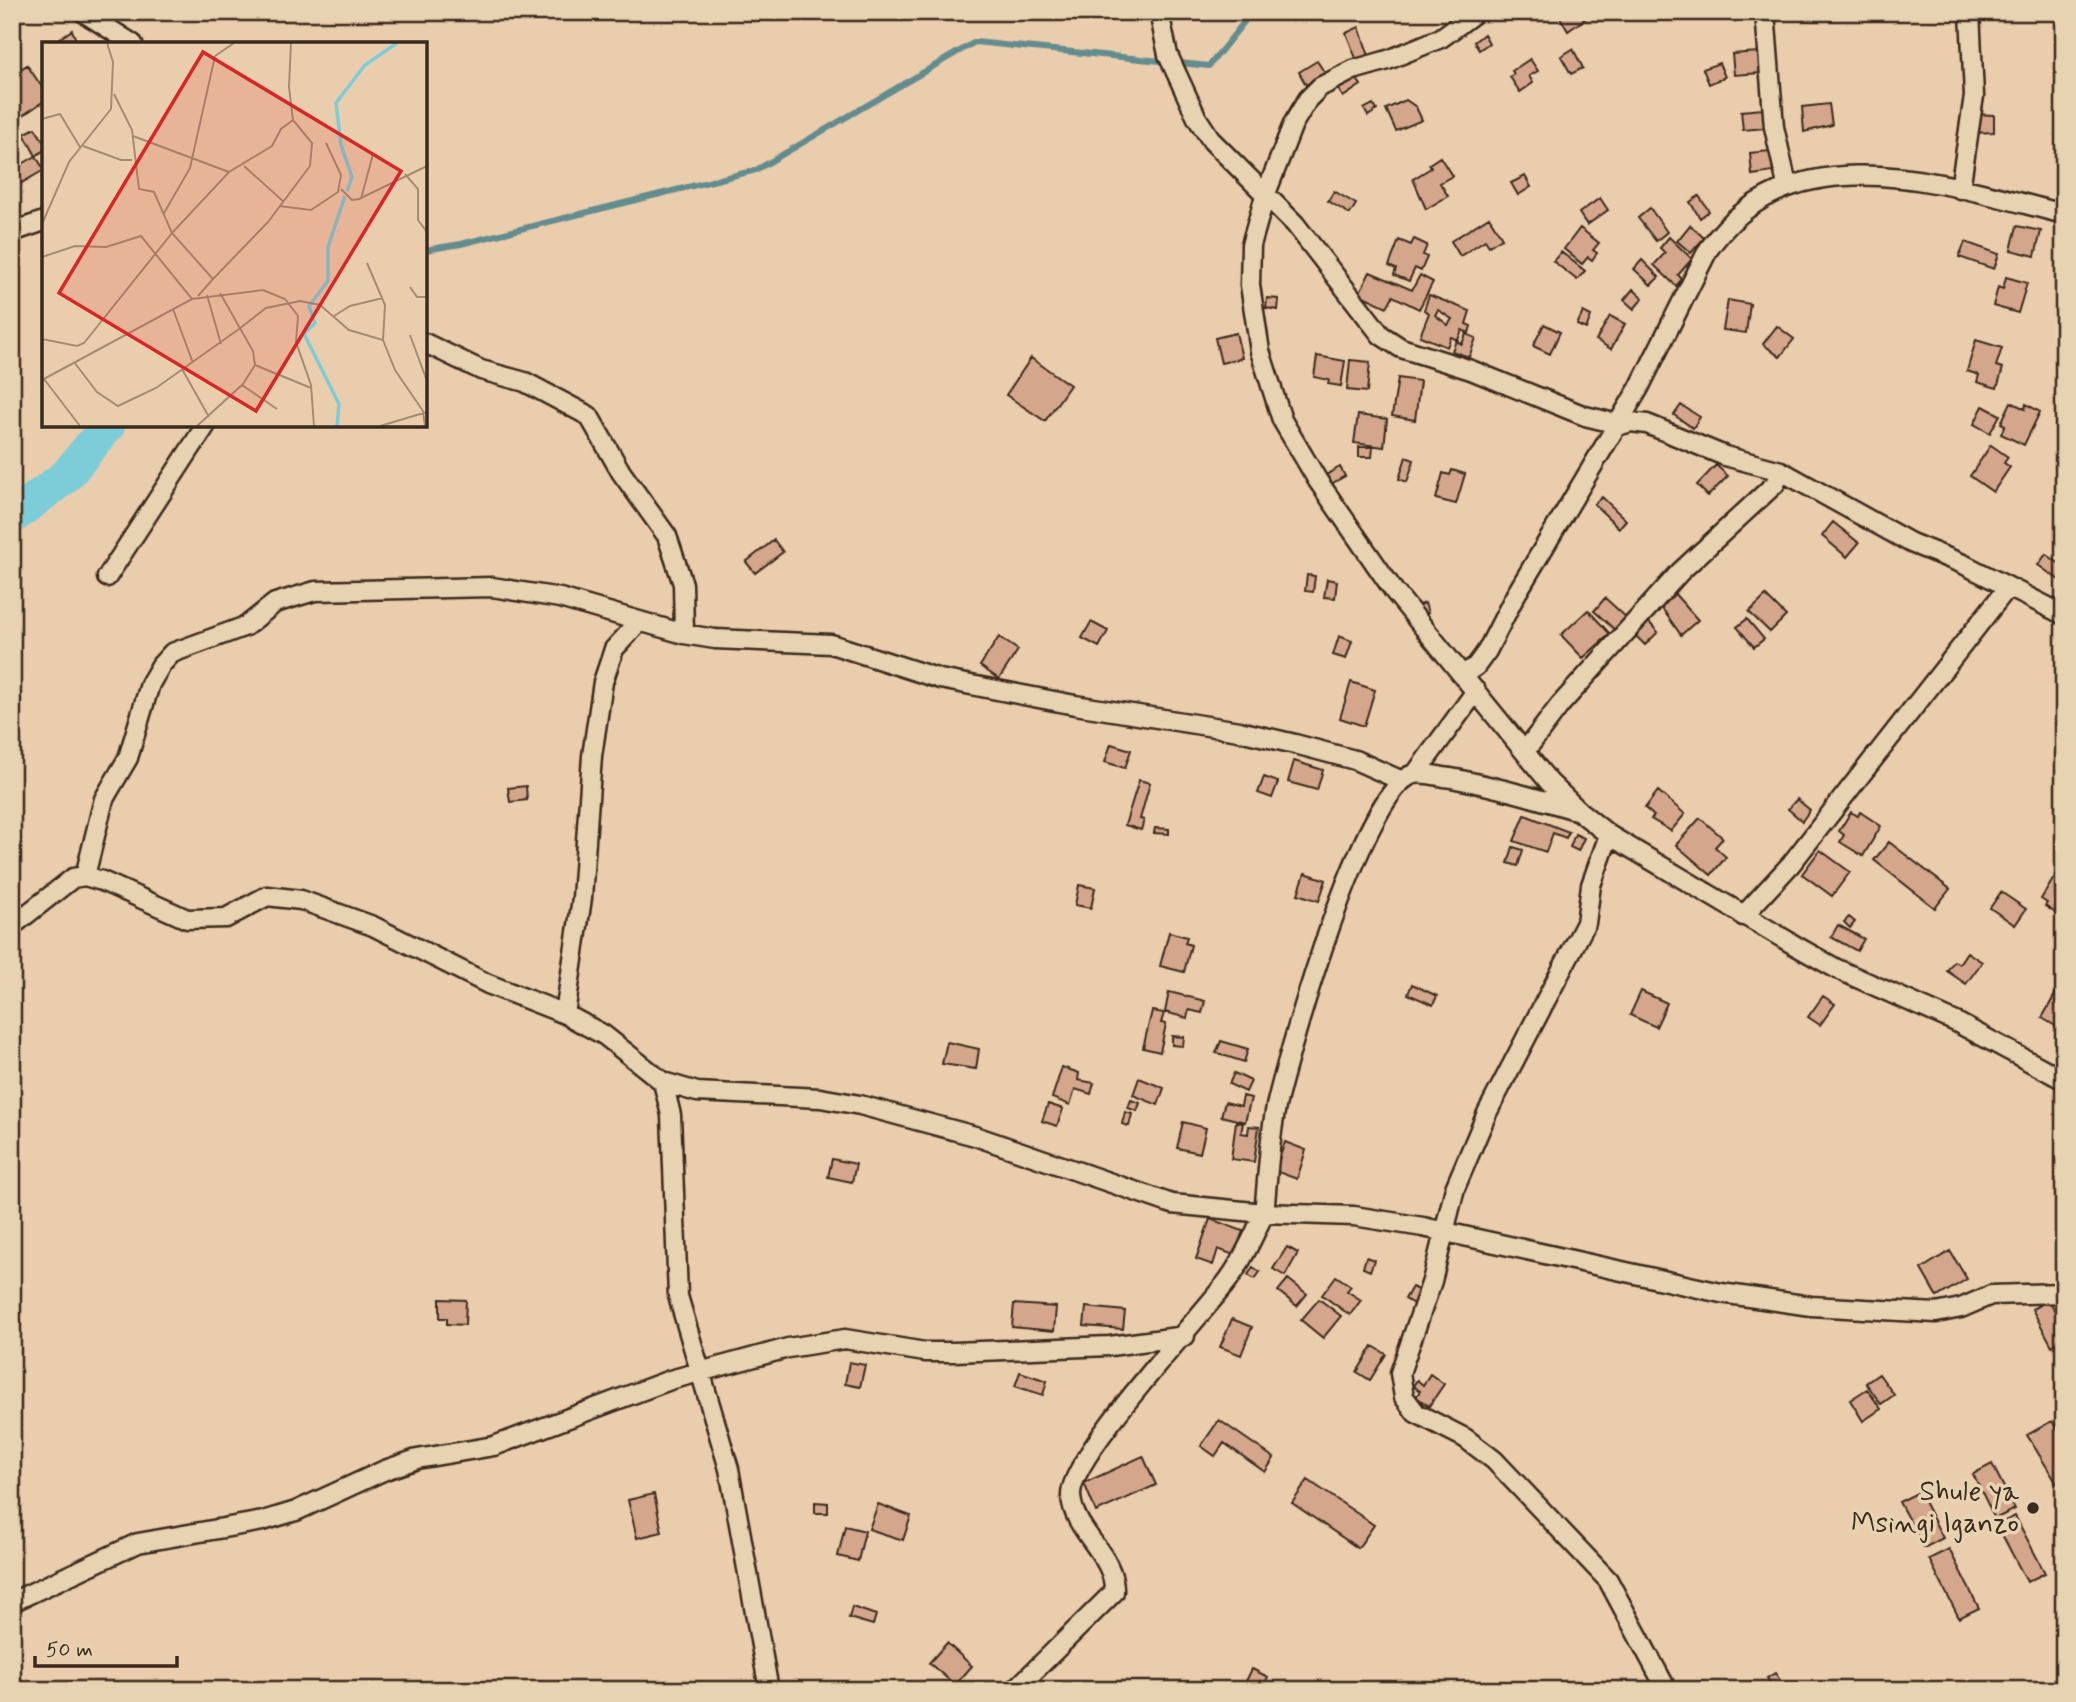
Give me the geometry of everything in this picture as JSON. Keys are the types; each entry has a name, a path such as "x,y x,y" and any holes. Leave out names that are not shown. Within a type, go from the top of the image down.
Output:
{"street":[{"path":"83,12 130,42"},
{"path":"1159,12 1168,55 1197,118 1227,159 1295,224 1381,335 1401,348 1471,370 1585,416 1618,425 1632,422 1647,424 1725,456 1781,471 1911,543 2064,615"},
{"path":"1476,12 1441,37 1388,60 1353,70 1320,87 1308,99 1293,124 1265,196 1251,246 1250,285 1260,351 1282,420 1332,502 1394,592 1526,750 1549,782 1579,811 1609,835 1837,969 1956,1022 2064,1080"},
{"path":"1765,12 1774,127 1787,185"},
{"path":"1960,189 1974,96 1970,12"},
{"path":"1463,675 1476,666 1487,651 1515,596 1618,425 1722,229 1738,215 1787,185 1883,175 1960,189 2064,214"},
{"path":"12,232 42,221"},
{"path":"427,344 481,370 525,382 589,416 621,472 667,536 683,584 684,634"},
{"path":"107,577 205,427"},
{"path":"1526,750 1560,705 1681,571 1775,484 1781,471"},
{"path":"85,876 104,799 128,758 150,684 161,666 173,653 246,626 275,603 315,591 492,587 559,598 684,634 715,639 831,644 940,679 1074,705 1239,731 1408,776 1497,787 1579,811"},
{"path":"1744,916 1791,864 2008,587"},
{"path":"565,1014 582,898 592,756 601,692 614,649 639,622"},
{"path":"1015,1690 1114,1592 1111,1572 1075,1511 1070,1495 1072,1487 1084,1461 1115,1419 1231,1277 1264,1213 1276,1104 1299,1020 1343,889 1384,802 1476,691"},
{"path":"1609,835 1591,885 1586,923 1488,1113 1455,1188 1429,1292 1408,1342 1399,1373 1404,1397 1416,1413 1465,1438 1494,1460 1579,1546 1608,1580 1624,1605 1667,1690"},
{"path":"12,926 73,878 85,876 129,892 187,919 226,918 267,896 309,902 373,926 488,984 565,1014 604,1035 663,1082 697,1092 820,1098 860,1105 975,1136 1172,1204 1264,1213 1354,1216 1444,1231 1721,1293 1811,1306 1926,1313 1961,1308 1991,1295 2064,1293"},
{"path":"663,1082 671,1115 678,1296 729,1469 769,1690"},
{"path":"12,1602 138,1543 253,1522 296,1511 384,1470 417,1459 494,1446 631,1393 788,1348 845,1339 935,1352 1110,1346 1185,1336"}],"building":[{"path":"1557,12 1591,12 1592,14 1568,31"},
{"path":"1359,27 1369,56 1357,61 1346,33"},
{"path":"72,30 76,40 72,42 54,42"},
{"path":"1484,34 1489,43 1479,50 1474,42"},
{"path":"1573,49 1583,68 1571,74 1561,56"},
{"path":"1759,52 1761,73 1734,75 1732,54"},
{"path":"1530,59 1538,71 1529,76 1533,83 1520,92 1510,77 1514,74 1512,71"},
{"path":"1317,61 1325,73 1306,85 1299,72"},
{"path":"1719,63 1725,77 1709,84 1703,69"},
{"path":"27,65 42,87 42,102 22,116 12,101 12,75"},
{"path":"1354,75 1361,85 1343,97 1337,87"},
{"path":"1406,100 1416,107 1422,120 1396,131 1386,109"},
{"path":"1373,104 1377,110 1368,116 1364,109"},
{"path":"1829,104 1832,125 1804,132 1802,107"},
{"path":"1763,109 1765,128 1743,130 1741,111"},
{"path":"1973,114 1994,115 1994,132 1973,133"},
{"path":"35,128 42,139 42,152 36,156 24,134"},
{"path":"1770,151 1773,172 1752,175 1750,153"},
{"path":"36,156 42,166 42,171 18,185 12,170"},
{"path":"1440,157 1452,176 1440,183 1448,196 1426,209 1413,179 1431,168 1429,164"},
{"path":"1525,176 1531,187 1518,195 1511,183"},
{"path":"1334,191 1356,204 1350,214 1328,201"},
{"path":"1699,196 1709,211 1700,218 1690,202"},
{"path":"1600,198 1608,210 1587,225 1579,213"},
{"path":"1650,208 1667,232 1656,241 1638,218"},
{"path":"1489,217 1502,238 1489,246 1485,240 1460,256 1451,241"},
{"path":"1690,225 1704,238 1691,253 1677,241"},
{"path":"2017,226 2041,231 2035,256 2011,250"},
{"path":"1580,228 1599,243 1593,250 1597,253 1592,260 1588,257 1582,264 1564,249"},
{"path":"1669,237 1692,259 1678,275 1682,279 1676,286 1654,265 1665,253 1660,248"},
{"path":"1414,239 1427,245 1423,255 1427,257 1421,271 1415,268 1409,281 1394,275 1396,269 1389,266 1399,240 1411,245"},
{"path":"1965,242 1999,254 1994,269 1959,257"},
{"path":"1561,252 1585,271 1577,280 1553,261"},
{"path":"1642,260 1659,277 1651,285 1634,269"},
{"path":"1370,272 1412,290 1420,275 1433,282 1419,309 1393,296 1387,307 1359,294"},
{"path":"2006,277 2027,283 2018,313 1993,306 1998,287 2003,289"},
{"path":"1633,289 1643,298 1634,309 1624,300"},
{"path":"1429,295 1470,311 1466,324 1471,326 1469,333 1462,330 1458,340 1451,337 1447,347 1420,336 1429,313 1424,310","holes":["1438,310 1452,319 1448,325 1435,315"]},
{"path":"1267,298 1279,299 1278,310 1266,308"},
{"path":"1728,300 1750,304 1746,333 1723,330"},
{"path":"1583,312 1591,316 1586,329 1577,325"},
{"path":"1610,316 1625,324 1611,349 1596,340"},
{"path":"1544,324 1560,332 1550,354 1533,346"},
{"path":"1777,326 1794,339 1780,357 1763,344"},
{"path":"1236,333 1242,358 1221,363 1215,338"},
{"path":"1466,334 1476,338 1469,357 1452,351 1456,341 1462,344"},
{"path":"1976,340 2002,348 1996,366 2003,368 1997,388 1977,382 1979,375 1967,371"},
{"path":"1317,356 1345,361 1341,386 1328,384 1329,380 1314,377"},
{"path":"1031,358 1070,385 1045,421 1006,395"},
{"path":"1350,360 1370,362 1367,392 1347,390"},
{"path":"1398,378 1420,381 1415,420 1392,416"},
{"path":"2011,402 2025,409 2026,404 2040,412 2024,445 2001,434 2005,425 2001,423"},
{"path":"1681,405 1700,417 1693,428 1674,415"},
{"path":"1983,406 2000,415 1990,433 1974,424"},
{"path":"1358,415 1387,419 1384,447 1354,443"},
{"path":"1991,445 2008,457 2004,463 2010,467 1993,492 1970,476"},
{"path":"1359,447 1373,447 1372,457 1359,457"},
{"path":"1406,457 1414,460 1407,482 1399,479"},
{"path":"1716,465 1728,476 1708,496 1697,485"},
{"path":"1340,467 1345,476 1331,484 1326,475"},
{"path":"1452,470 1465,474 1456,504 1436,499 1443,473 1450,475"},
{"path":"1602,497 1626,520 1619,528 1594,504"},
{"path":"1833,522 1859,543 1847,557 1822,536"},
{"path":"774,540 783,552 755,573 746,562"},
{"path":"2046,554 2064,567 2059,580 2038,565"},
{"path":"1307,575 1315,576 1313,592 1305,591"},
{"path":"1327,579 1337,581 1335,598 1324,597"},
{"path":"1672,591 1698,620 1681,635 1659,604"},
{"path":"1766,596 1786,616 1770,632 1749,612"},
{"path":"1605,598 1627,618 1616,631 1594,611"},
{"path":"1425,603 1428,613 1421,615 1419,605"},
{"path":"1588,610 1610,634 1583,658 1561,635"},
{"path":"1646,619 1658,632 1645,645 1632,632"},
{"path":"1747,619 1764,639 1754,647 1737,627"},
{"path":"1091,622 1108,631 1099,647 1082,638"},
{"path":"1339,636 1352,641 1346,659 1333,655"},
{"path":"999,637 1018,650 999,679 980,666"},
{"path":"1351,682 1375,690 1364,726 1340,718"},
{"path":"1111,744 1131,750 1125,768 1105,762"},
{"path":"1294,761 1323,770 1317,790 1288,782"},
{"path":"1264,777 1278,782 1272,798 1258,793"},
{"path":"1139,780 1150,783 1140,819 1144,820 1141,830 1125,825"},
{"path":"526,786 527,800 510,802 508,788"},
{"path":"1658,791 1685,814 1671,831 1651,819 1654,816 1645,808"},
{"path":"1797,799 1810,810 1802,821 1788,809"},
{"path":"1851,812 1858,816 1860,812 1881,826 1863,856 1840,842 1844,835 1839,831"},
{"path":"1525,815 1569,832 1566,838 1553,833 1546,852 1514,841"},
{"path":"1700,818 1723,838 1715,847 1726,857 1711,875 1676,845"},
{"path":"1155,828 1169,829 1169,834 1154,833"},
{"path":"1575,834 1584,838 1578,851 1570,847"},
{"path":"1889,842 1950,889 1935,908 1874,860"},
{"path":"1513,847 1523,850 1518,866 1508,863"},
{"path":"1820,850 1850,872 1832,896 1802,874"},
{"path":"2062,865 2064,910 2060,916 2045,906 2047,903 2041,899"},
{"path":"1305,873 1326,880 1319,901 1298,894"},
{"path":"1079,885 1095,888 1091,908 1075,905"},
{"path":"2001,892 2026,909 2015,925 1990,908"},
{"path":"1849,917 1855,922 1850,928 1844,922"},
{"path":"1838,925 1864,939 1857,951 1831,937"},
{"path":"1169,932 1187,937 1185,943 1191,945 1184,972 1160,966"},
{"path":"1967,952 1982,962 1966,984 1947,971 1954,961 1959,964"},
{"path":"1412,984 1437,996 1433,1005 1408,994"},
{"path":"1641,991 1667,1003 1656,1027 1630,1015"},
{"path":"1169,992 1205,1001 1202,1013 1189,1010 1187,1018 1165,1012"},
{"path":"2056,993 2064,998 2064,1031 2042,1018"},
{"path":"1823,996 1835,1004 1820,1025 1808,1017"},
{"path":"1152,1011 1164,1013 1161,1023 1166,1024 1160,1052 1143,1048"},
{"path":"1172,1036 1184,1037 1183,1046 1172,1045"},
{"path":"1221,1041 1248,1049 1244,1062 1216,1053"},
{"path":"947,1042 979,1049 976,1069 942,1064"},
{"path":"1062,1067 1079,1073 1078,1080 1094,1083 1091,1094 1075,1089 1070,1105 1052,1098"},
{"path":"1234,1073 1251,1081 1246,1092 1229,1084"},
{"path":"1139,1078 1164,1088 1158,1105 1133,1095"},
{"path":"1243,1096 1251,1098 1245,1122 1221,1116 1225,1102 1241,1106"},
{"path":"1131,1100 1140,1103 1137,1111 1128,1108"},
{"path":"1048,1104 1063,1109 1057,1126 1042,1121"},
{"path":"1125,1112 1132,1114 1129,1126 1122,1124"},
{"path":"1183,1122 1206,1128 1200,1153 1177,1148"},
{"path":"1236,1122 1243,1123 1241,1133 1248,1134 1249,1126 1259,1127 1254,1162 1231,1159"},
{"path":"1285,1142 1306,1150 1297,1179 1275,1171"},
{"path":"832,1159 856,1164 852,1182 828,1177"},
{"path":"1210,1219 1243,1231 1234,1255 1218,1249 1213,1265 1196,1259"},
{"path":"1287,1247 1298,1253 1285,1276 1273,1269"},
{"path":"1950,1251 1967,1279 1937,1297 1921,1269"},
{"path":"1366,1257 1374,1260 1370,1271 1363,1268"},
{"path":"1253,1267 1260,1272 1255,1279 1248,1275"},
{"path":"1336,1276 1351,1286 1347,1291 1361,1300 1350,1315 1322,1295"},
{"path":"1288,1279 1307,1294 1297,1306 1278,1291"},
{"path":"1412,1287 1423,1293 1417,1306 1405,1299"},
{"path":"440,1299 466,1300 465,1325 447,1324 447,1318 440,1318"},
{"path":"1319,1299 1341,1316 1323,1338 1301,1320"},
{"path":"2049,1300 2064,1328 2064,1340 2052,1346 2032,1309"},
{"path":"1014,1304 1056,1307 1054,1331 1012,1327"},
{"path":"1086,1307 1125,1311 1123,1329 1084,1326"},
{"path":"1232,1319 1252,1327 1241,1355 1220,1347"},
{"path":"1373,1346 1386,1354 1370,1380 1357,1372"},
{"path":"849,1362 865,1365 860,1387 845,1384"},
{"path":"1020,1372 1047,1381 1043,1395 1015,1386"},
{"path":"1430,1374 1444,1384 1429,1406 1416,1397 1420,1391 1413,1386 1417,1380 1423,1385"},
{"path":"1879,1374 1894,1395 1881,1404 1866,1383"},
{"path":"1867,1389 1881,1409 1863,1421 1850,1400"},
{"path":"1219,1420 1274,1458 1265,1472 1224,1443 1215,1456 1201,1446"},
{"path":"2052,1421 2064,1440 2064,1484 2059,1487 2027,1435"},
{"path":"1143,1456 1156,1485 1096,1512 1084,1483"},
{"path":"1992,1464 2015,1509 1995,1519 1973,1474"},
{"path":"1308,1480 1374,1525 1358,1548 1292,1503"},
{"path":"1919,1492 1943,1538 1924,1548 1899,1502"},
{"path":"654,1494 662,1532 637,1538 628,1500"},
{"path":"815,1502 828,1503 828,1513 815,1513"},
{"path":"878,1504 911,1516 903,1540 869,1529"},
{"path":"2015,1516 2045,1573 2027,1582 1997,1525"},
{"path":"845,1526 865,1531 858,1561 838,1556"},
{"path":"1949,1549 1979,1608 1959,1618 1929,1559"},
{"path":"852,1607 876,1615 873,1625 849,1618"},
{"path":"947,1643 972,1666 955,1685 929,1663"},
{"path":"1252,1669 1268,1677 1262,1690 1243,1687"},
{"path":"1775,1673 1787,1690 1775,1690 1767,1678"}],"waterway":[{"path":"427,250 461,244 756,170 975,42 1209,66 1252,12"},
{"path":"12,517 66,476 106,427"}],"place":[{"name":"Shule ya Msingi Iganzo","path":"2033,1508"}]}
